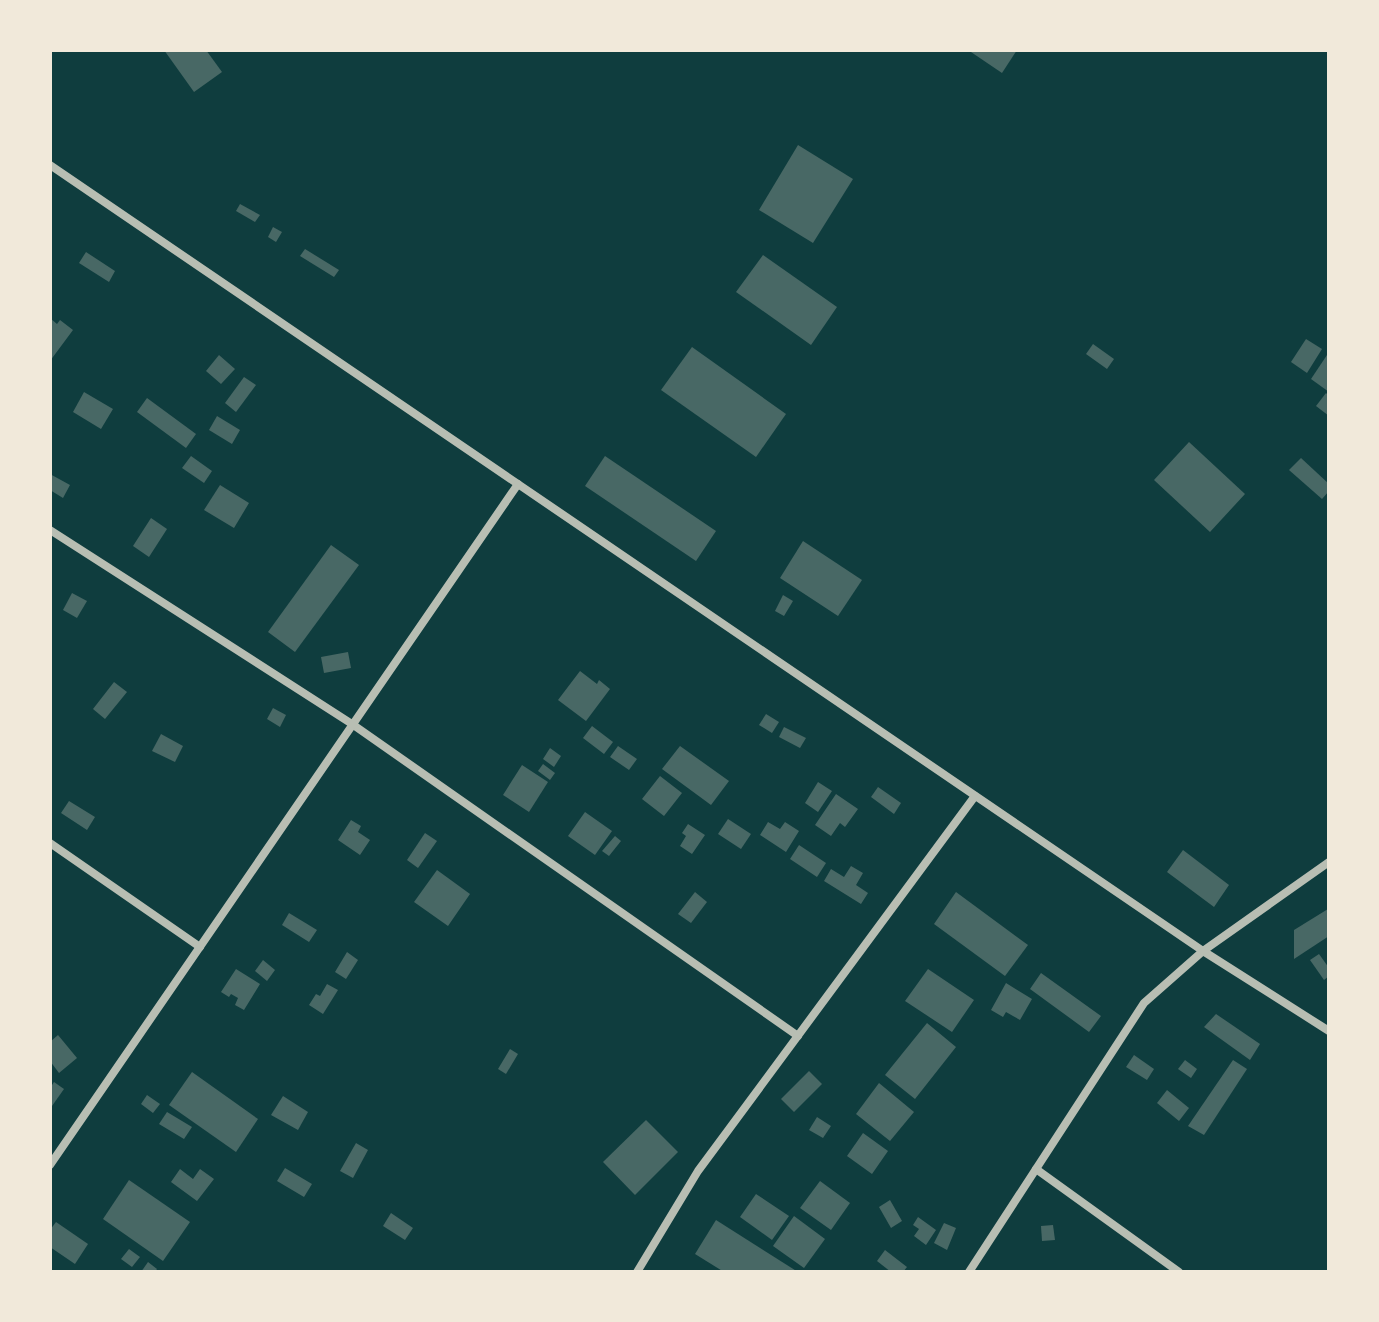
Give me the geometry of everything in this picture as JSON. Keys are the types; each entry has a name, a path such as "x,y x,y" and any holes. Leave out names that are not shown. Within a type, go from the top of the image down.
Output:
{"street":[{"path":"50,165 1203,951 1329,1031"},
{"path":"50,1165 518,484"},
{"path":"50,530 352,724 798,1036"},
{"path":"637,1272 698,1171 975,796"},
{"path":"50,843 200,947"},
{"path":"969,1272 1144,1003 1203,951 1329,862"},
{"path":"1036,1169 1179,1272"}],"building":[{"path":"164,50 206,50 222,72 194,92"},
{"path":"968,50 1017,50 1002,73"},
{"path":"798,145 853,179 813,243 759,210"},
{"path":"240,204 260,215 255,222 236,211"},
{"path":"273,227 282,232 276,242 268,237"},
{"path":"305,249 339,270 334,277 300,256"},
{"path":"86,252 115,271 109,282 79,263"},
{"path":"763,255 837,307 811,345 736,292"},
{"path":"50,318 57,324 60,320 73,330 50,361"},
{"path":"1306,339 1322,349 1307,373 1291,362"},
{"path":"1093,344 1114,359 1107,369 1086,354"},
{"path":"692,347 786,414 756,457 661,390"},
{"path":"1329,352 1329,392 1311,379"},
{"path":"219,355 235,369 221,384 206,371"},
{"path":"244,377 256,385 236,412 225,403"},
{"path":"84,392 113,409 101,429 73,412"},
{"path":"1326,393 1329,396 1329,416 1316,406"},
{"path":"147,398 196,434 186,448 137,412"},
{"path":"217,416 240,430 232,444 209,430"},
{"path":"1189,442 1245,494 1210,532 1154,480"},
{"path":"191,456 212,471 204,483 182,468"},
{"path":"605,456 716,531 696,561 585,486"},
{"path":"1301,458 1329,484 1329,491 1322,499 1289,470"},
{"path":"50,474 70,485 63,498 50,490"},
{"path":"220,485 249,503 234,528 204,510"},
{"path":"151,518 167,529 149,557 133,546"},
{"path":"803,541 862,580 838,616 780,578"},
{"path":"331,545 359,565 295,652 268,632"},
{"path":"72,593 87,601 77,618 63,610"},
{"path":"783,595 793,601 784,616 775,611"},
{"path":"348,652 351,668 324,673 321,657"},
{"path":"580,671 597,684 599,680 610,689 586,721 558,700"},
{"path":"114,682 127,692 105,719 93,709"},
{"path":"273,708 286,715 280,727 267,719"},
{"path":"766,714 779,722 772,733 759,725"},
{"path":"592,726 613,742 604,754 583,738"},
{"path":"784,727 806,738 800,748 779,737"},
{"path":"161,734 183,746 175,762 152,751"},
{"path":"618,746 637,759 629,770 610,757"},
{"path":"680,746 729,781 711,805 662,769"},
{"path":"550,748 561,756 554,767 543,759"},
{"path":"543,764 555,773 550,780 538,771"},
{"path":"522,765 548,782 529,812 503,795"},
{"path":"660,776 682,793 664,816 642,799"},
{"path":"818,782 832,791 818,812 805,803"},
{"path":"878,787 901,803 894,814 871,797"},
{"path":"836,794 858,809 845,827 840,823 831,836 815,825"},
{"path":"69,801 95,817 87,830 61,813"},
{"path":"585,812 612,831 595,855 568,836"},
{"path":"728,819 751,834 741,849 718,834"},
{"path":"351,820 361,826 358,832 370,840 360,855 338,840"},
{"path":"768,822 780,829 785,822 799,831 786,852 760,835"},
{"path":"688,824 705,835 692,854 680,846 686,836 682,833"},
{"path":"425,833 437,841 418,868 407,860"},
{"path":"615,836 621,841 609,856 602,851"},
{"path":"799,845 826,863 817,877 790,859"},
{"path":"1183,850 1229,885 1214,907 1167,872"},
{"path":"851,866 863,873 856,885 868,893 861,904 824,881 831,869 844,877"},
{"path":"437,870 470,894 448,926 414,902"},
{"path":"695,892 707,902 691,923 678,914"},
{"path":"956,892 1028,945 1005,976 934,924"},
{"path":"1328,909 1329,936 1294,959 1294,930"},
{"path":"289,913 317,930 309,942 282,925"},
{"path":"347,952 358,960 346,979 335,972"},
{"path":"1319,954 1329,968 1329,976 1324,980 1310,960"},
{"path":"263,960 275,970 267,981 255,971"},
{"path":"236,969 260,984 244,1010 235,1005 238,998 221,992"},
{"path":"928,969 974,1000 952,1032 905,1001"},
{"path":"1041,973 1101,1016 1089,1032 1030,989"},
{"path":"1006,983 1032,999 1020,1020 1006,1012 1003,1017 991,1010"},
{"path":"327,984 338,990 323,1014 309,1005 316,994 320,996"},
{"path":"1216,1014 1260,1044 1250,1060 1204,1027"},
{"path":"927,1023 956,1047 915,1099 885,1075"},
{"path":"58,1035 77,1058 59,1073 50,1061 50,1042"},
{"path":"510,1049 518,1054 506,1074 498,1069"},
{"path":"1134,1055 1154,1069 1147,1080 1126,1067"},
{"path":"1185,1060 1197,1069 1191,1078 1178,1069"},
{"path":"1233,1060 1247,1069 1204,1135 1188,1126"},
{"path":"809,1071 822,1084 794,1112 781,1099"},
{"path":"192,1072 258,1119 236,1152 169,1105"},
{"path":"54,1082 64,1089 52,1106 50,1088"},
{"path":"879,1083 914,1112 890,1141 856,1114"},
{"path":"1167,1090 1189,1108 1179,1121 1157,1103"},
{"path":"147,1095 160,1104 153,1113 141,1104"},
{"path":"283,1096 308,1112 298,1130 271,1115"},
{"path":"167,1112 192,1127 184,1139 159,1124"},
{"path":"817,1117 831,1126 823,1138 809,1130"},
{"path":"646,1120 678,1152 635,1195 603,1162"},
{"path":"863,1133 888,1151 872,1174 847,1156"},
{"path":"356,1143 368,1150 353,1178 340,1171"},
{"path":"285,1168 312,1184 304,1197 277,1181"},
{"path":"180,1169 193,1179 200,1169 214,1179 197,1201 171,1182"},
{"path":"129,1180 190,1222 163,1261 103,1219"},
{"path":"820,1181 850,1203 831,1230 800,1208"},
{"path":"756,1194 789,1216 772,1240 740,1217"},
{"path":"890,1200 902,1221 891,1228 879,1207"},
{"path":"391,1213 413,1228 405,1240 383,1226"},
{"path":"794,1216 825,1239 804,1268 773,1246"},
{"path":"918,1217 936,1230 926,1245 914,1236 919,1229 913,1225"},
{"path":"716,1220 798,1272 724,1272 695,1254"},
{"path":"56,1222 88,1244 75,1264 50,1247 50,1230"},
{"path":"944,1223 956,1228 947,1250 934,1243"},
{"path":"1053,1225 1055,1240 1042,1241 1041,1226"},
{"path":"129,1249 140,1257 132,1267 121,1259"},
{"path":"885,1250 907,1267 903,1272 891,1272 877,1261"},
{"path":"148,1262 157,1269 155,1272 141,1272"}]}
